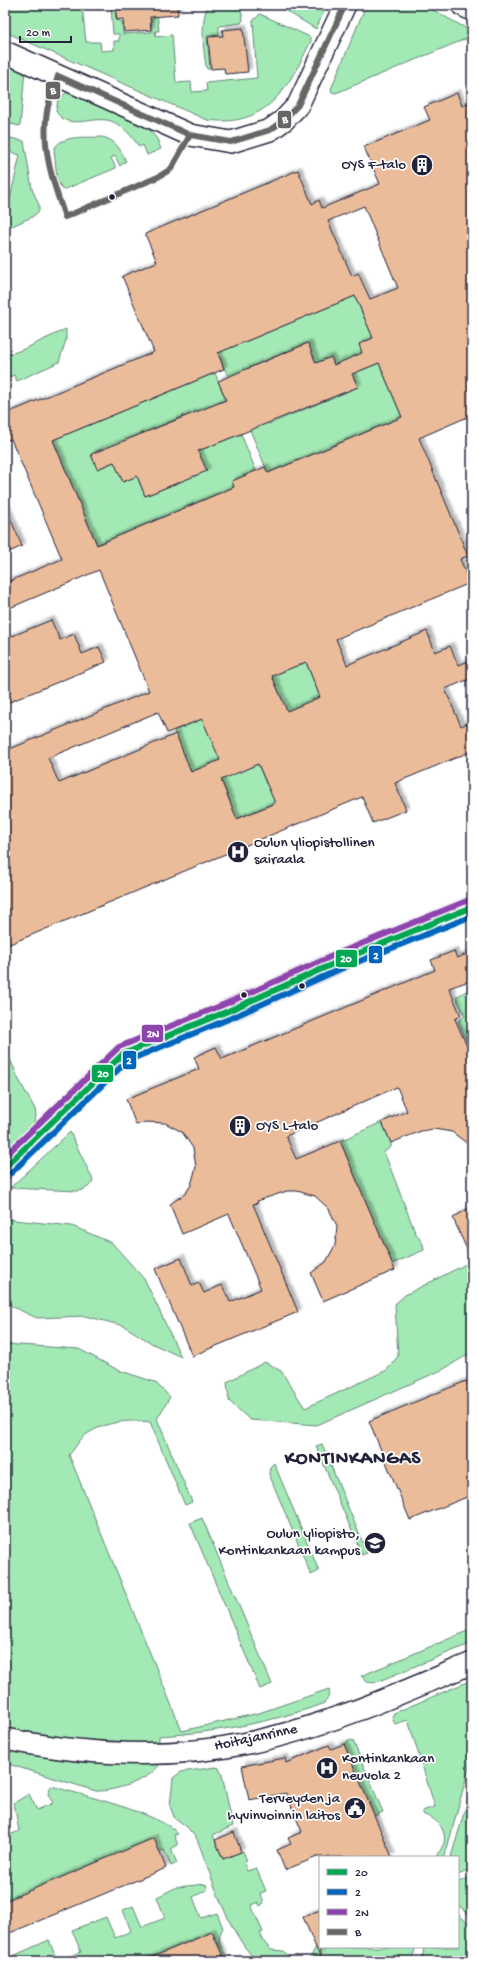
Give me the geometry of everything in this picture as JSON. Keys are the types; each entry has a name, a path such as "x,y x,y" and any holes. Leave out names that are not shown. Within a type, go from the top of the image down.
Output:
{"street":[{"path":"5,52 190,135 231,142 270,130 284,120 298,104 344,5"},
{"path":"462,5 472,10"},
{"path":"5,1168 123,1054 228,1011 342,960 472,907"},
{"name":"Hoitajanrinne","path":"5,1739 49,1748 100,1754 165,1753 226,1747 249,1743 321,1723 363,1709 472,1663"}],"green space":[{"path":"5,5 82,5 86,42 100,42 101,51 114,50 114,41 119,41 119,34 113,34 111,5 114,5 116,20 122,22 123,34 152,32 151,19 154,18 154,11 157,13 159,31 155,31 156,37 172,35 176,83 191,82 192,92 207,91 206,83 257,78 253,21 260,14 310,37 311,41 284,89 273,101 260,111 245,118 228,121 207,120 5,32"},
{"path":"209,5 240,5 243,20 241,23 219,26 219,35 207,36 210,69 207,69 204,55 203,26 206,10"},
{"path":"289,5 327,5 316,29 288,12"},
{"path":"369,5 424,5 471,31 472,34 470,37 336,93 332,92 331,89 364,10"},
{"path":"5,62 25,71 20,126 5,123"},
{"path":"67,92 76,92 144,123 157,139 161,149 147,155 143,145 139,147 127,132 111,121 67,121 56,111 58,100"},
{"path":"5,137 24,141 32,189 39,205 39,211 32,217 12,226 5,222 5,212 7,212 20,155 7,151 8,142 5,141"},
{"path":"82,137 102,137 111,140 114,143 126,161 120,166 115,156 111,158 116,168 63,190 57,180 54,149 58,144 69,139"},
{"path":"355,296 373,338 359,344 362,353 354,357 360,371 379,363 402,417 268,473 250,430 268,422 269,424 358,387 351,372 339,377 331,357 316,363 307,343 246,369 236,396 218,353"},
{"path":"66,329 66,340 59,362 17,381 14,375 5,379 5,356 24,349"},
{"path":"215,373 226,400 91,455 98,469 114,462 123,482 137,476 145,496 206,471 198,451 241,434 256,471 232,481 234,487 97,545 53,440"},
{"path":"306,662 321,699 304,704 212,742 243,770 258,764 266,784 327,758 351,771 215,828 230,801 214,763 191,772 174,731 277,688 272,676"},
{"path":"468,990 472,998 472,1054 458,1021 465,1016 456,997"},
{"path":"5,1031 8,1054 19,1080 35,1109 36,1116 31,1131 5,1154"},
{"path":"382,1122 391,1143 391,1147 384,1152 415,1232 423,1244 424,1250 392,1264 340,1141"},
{"path":"70,1132 93,1180 89,1186 85,1189 77,1191 10,1188"},
{"path":"5,1219 72,1226 112,1243 145,1280 181,1357 153,1344 124,1326 85,1316 37,1318 13,1307 5,1299"},
{"path":"472,1261 472,1352 444,1369 317,1425 250,1420 229,1401 227,1382 265,1362 281,1371 305,1408 387,1370 398,1356 395,1304 405,1295"},
{"path":"5,1344 79,1349 118,1370 155,1382 170,1397 157,1419 192,1502 185,1505 150,1422 126,1421 101,1427 84,1436 69,1455 182,1731 259,1713 329,1689 327,1700 324,1703 281,1717 246,1725 212,1731 159,1736 159,1745 113,1745 5,1730"},
{"path":"322,1444 367,1553 362,1555 316,1446"},
{"path":"274,1463 319,1571 311,1575 269,1474 270,1467"},
{"path":"202,1518 272,1684 260,1689 190,1523"},
{"path":"472,1629 472,1643 374,1683 367,1682 361,1676"},
{"path":"472,1680 472,1756 445,1856 438,1856 444,1843 444,1833 440,1825 433,1819 424,1815 422,1811 435,1807 408,1720 395,1724 392,1717 394,1713"},
{"path":"351,1740 353,1741 383,1812 374,1816 344,1744"},
{"path":"5,1748 66,1759 111,1763 159,1762 159,1765 148,1776 140,1780 121,1787 96,1791 5,1763"},
{"path":"216,1767 219,1768 222,1775 233,1826 213,1835 223,1859 243,1851 247,1861 244,1863 247,1871 256,1868 266,1891 260,1893 264,1903 260,1906 258,1902 251,1905 263,1932 260,1933 264,1942 271,1950 284,1951 293,1961 257,1961 247,1950 229,1921 197,1839 187,1827 174,1817 170,1806 173,1778 181,1772"},
{"path":"51,1786 99,1799 156,1819 178,1834 174,1835 178,1845 171,1849 177,1863 171,1866 164,1850 5,1901 5,1837 19,1831 14,1803 29,1794 37,1810 53,1803 48,1794"},
{"path":"472,1786 472,1869 459,1875 459,1856 451,1856"},
{"path":"472,1877 472,1917 459,1906 459,1882"},
{"path":"206,1884 207,1890 193,1897 201,1918 217,1913 223,1928 220,1938 221,1946 225,1954 232,1961 225,1961 212,1932 143,1961 57,1961 81,1952 72,1930 106,1917 115,1938 131,1931 123,1910 133,1906 142,1927 165,1918 157,1897 177,1887"},
{"path":"459,1915 472,1927 472,1961 422,1961 424,1948 459,1948"},
{"path":"49,1940 57,1961 13,1961 13,1956"},
{"path":"316,1947 415,1948 413,1961 305,1961 310,1958"}],"building":[{"path":"115,5 177,5 178,15 150,17 151,30 124,32 123,19 117,20"},
{"path":"243,28 248,72 225,74 224,68 211,69 208,37 223,36 222,30"},
{"name":"Oulun yliopistollinen sairaala","path":"457,93 462,106 472,102 472,415 419,438 468,556 460,559 470,583 336,639 347,665 427,631 435,652 450,646 458,665 472,660 472,678 445,689 461,726 472,721 472,751 395,783 406,810 373,823 362,797 5,946 5,751 149,691 99,570 5,610 5,583 62,559 11,439 5,441 5,414 154,352 122,276 157,262 145,234 298,170 312,204 319,200 322,208 380,184 364,147 430,120 424,107","holes":["364,206 398,288 370,299 358,273 352,276 328,221","355,296 373,338 359,344 362,353 334,365 331,357 316,363 308,343 218,381 226,400 91,454 97,469 114,462 123,482 137,476 145,496 207,471 198,451 358,387 352,374 379,363 402,417 268,473 265,467 232,481 234,487 97,545 53,440 224,369 218,353","306,662 320,697 287,711 272,676","158,712 167,733 202,719 220,760 191,772 176,734 59,783 48,758","258,764 275,803 237,819 221,780"]},
{"path":"5,506 22,546 5,554"},
{"path":"51,620 60,640 74,634 82,654 99,647 106,662 5,704 5,639"},
{"name":"OYS L-talo","path":"454,951 457,958 472,952 472,980 449,988 461,1016 455,1019 472,1058 472,1147 452,1132 434,1129 421,1131 391,1143 382,1122 407,1111 397,1087 286,1136 296,1159 340,1141 395,1270 323,1301 311,1273 326,1262 335,1245 337,1226 329,1209 315,1196 297,1191 287,1191 257,1201 258,1203 253,1204 298,1312 192,1356 155,1269 181,1258 192,1286 199,1283 204,1293 222,1285 230,1302 261,1289 229,1214 182,1234 170,1204 186,1193 191,1185 196,1167 193,1148 182,1132 165,1123 146,1122 136,1125 126,1099 199,1069 194,1057 216,1047 222,1059 435,970 431,960"},
{"path":"472,1206 472,1261 453,1218"},
{"path":"466,1381 469,1387 472,1385 472,1495 410,1520 369,1421"},
{"path":"344,1744 392,1856 319,1856 285,1870 277,1850 291,1844 288,1838 302,1832 286,1793 249,1800 242,1766 285,1758 286,1763 329,1745 331,1749"},
{"path":"234,1832 241,1852 223,1859 215,1840"},
{"path":"154,1838 166,1868 5,1935 5,1901"},
{"path":"319,1910 320,1957 303,1917"},
{"path":"212,1932 225,1961 143,1961"}],"transit line":[{"name":"B","path":"65,217 52,178 46,138 47,111 58,76 190,135 231,142 270,130 284,120 298,105 345,5"},
{"name":"B","path":"65,217 158,177 171,169 190,135"},
{"name":"2N","path":"5,1156 119,1047 225,1004 339,953 469,900"},
{"name":"20","path":"5,1167 123,1054 228,1011 342,960 472,907"},
{"name":"2","path":"11,1173 127,1061 231,1018 345,967 472,916"}],"place":[{"name":"OYS F-talo","path":"422,165"},
{"name":"Oulun yliopistollinen sairaala","path":"238,852"},
{"name":"OYS L-talo","path":"240,1126"},
{"name":"Oulun yliopisto, Kontinkankaan kampus","path":"375,1543"},
{"name":"Kontinkankaan neuvola 2","path":"327,1768"},
{"name":"Terveyden ja hyvinvoinnin laitos","path":"355,1808"}],"district":[{"name":"KONTINKANGAS","path":"353,1459"}]}
